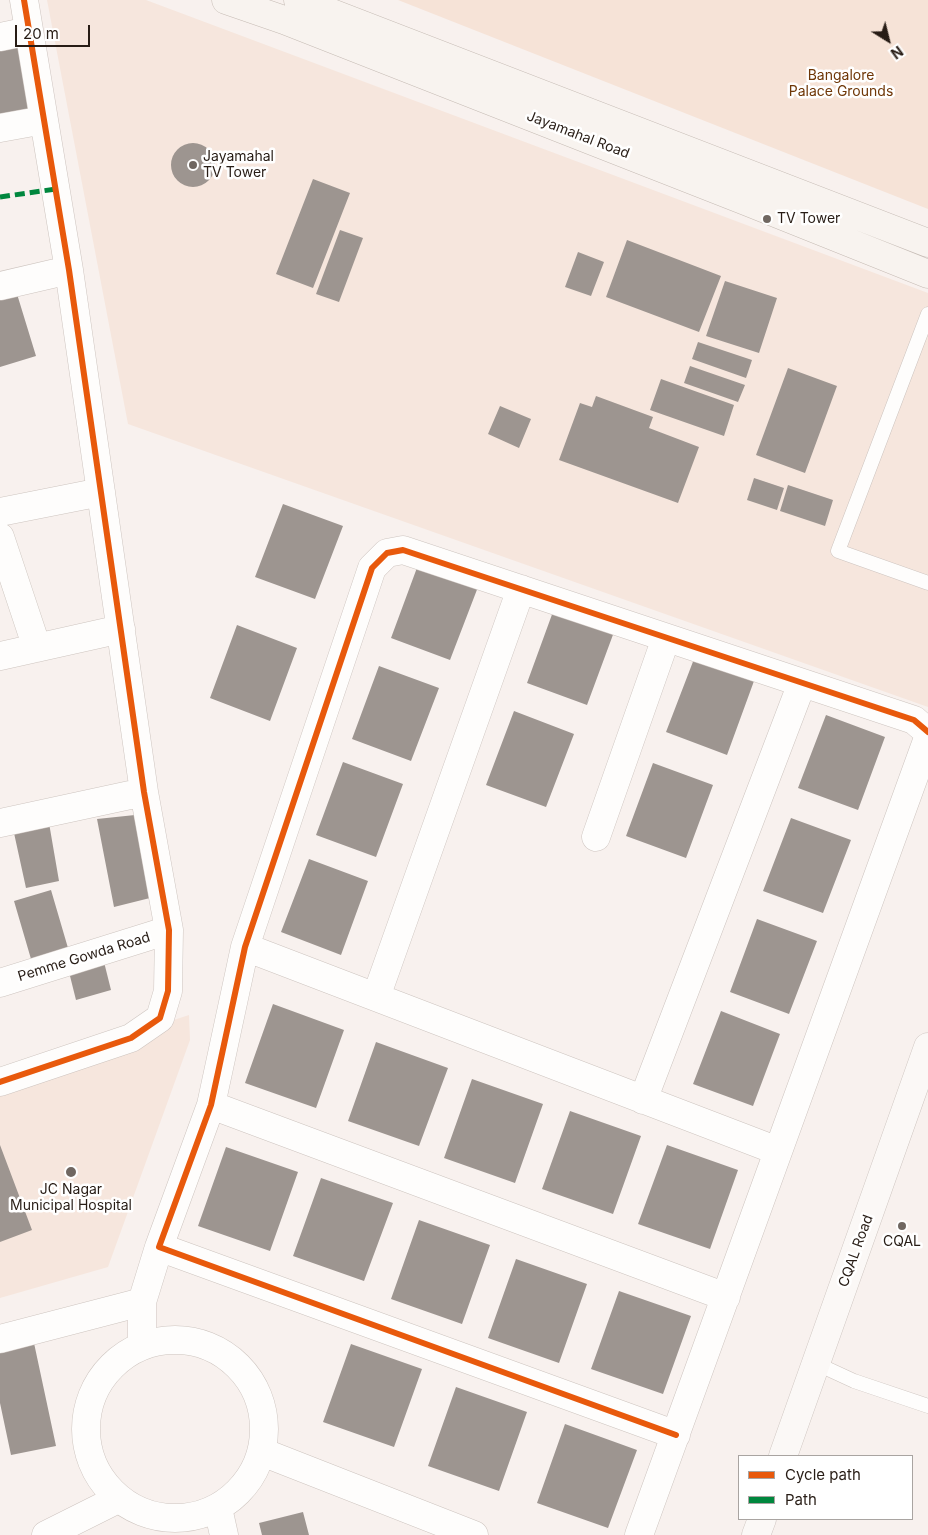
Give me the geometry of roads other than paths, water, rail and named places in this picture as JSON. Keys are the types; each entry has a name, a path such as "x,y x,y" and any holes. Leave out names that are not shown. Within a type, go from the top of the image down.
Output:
{"main road":[{"name":"Jayamahal Road","path":"226,0 293,7 928,243"},
{"name":"Jayamahal Road","path":"293,7 928,274"},
{"name":"CQAL Road","path":"783,1455 928,1047"},
{"path":"756,1535 762,1520"}],"street":[{"path":"0,1082 131,1038 160,1018 168,991 168,930 144,792 69,270 24,0"},
{"path":"0,37 29,31"},
{"path":"0,128 44,120"},
{"path":"0,286 69,270"},
{"path":"0,512 101,492"},
{"path":"0,537 37,648"},
{"path":"142,1345 142,1302 159,1247 211,1105 245,947 372,568 387,553 403,550 521,589 914,720 928,732"},
{"path":"376,997 521,589"},
{"path":"0,656 121,629"},
{"path":"596,837 666,638"},
{"path":"643,1100 802,683"},
{"path":"639,1535 928,738"},
{"path":"0,823 144,792"},
{"name":"Pemme Gowda Road","path":"0,983 168,930"},
{"path":"245,947 778,1151"},
{"path":"211,1105 726,1297"},
{"path":"159,1247 676,1435"},
{"path":"0,1339 142,1302"},
{"path":"172,1339 204,1344 231,1358 252,1381 264,1410 262,1452 256,1468 240,1491 218,1508 193,1517 167,1519 141,1513 118,1500 98,1476 86,1447 86,1416 96,1386 115,1362 142,1345 172,1339"},
{"path":"262,1452 474,1535"},
{"path":"46,1535 118,1500"},
{"path":"218,1508 224,1535"}],"lane":[{"path":"928,314 838,551 928,583"},
{"path":"815,1364 854,1381 928,1406"}],"place":[{"name":"Jayamahal TV Tower","path":"193,165"},
{"name":"TV Tower","path":"767,219"},
{"name":"JC Nagar Municipal Hospital","path":"71,1172"},
{"name":"CQAL","path":"902,1226"}],"park label":[{"name":"Bangalore Palace Grounds","path":"841,84"}]}
